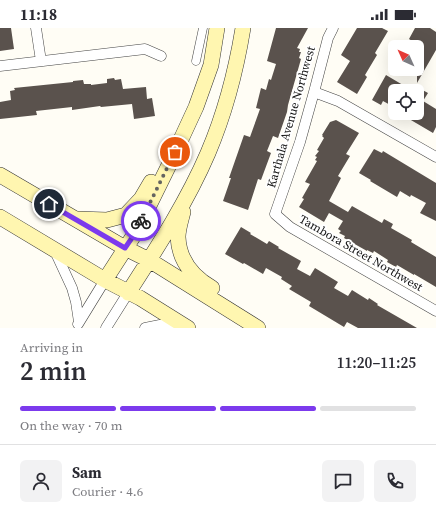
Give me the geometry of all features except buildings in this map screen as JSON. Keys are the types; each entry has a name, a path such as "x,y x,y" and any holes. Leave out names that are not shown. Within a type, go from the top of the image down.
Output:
{"main road":[{"path":"105,280 136,232 196,107 211,65 218,28"},
{"path":"128,293 186,198 208,154 226,106 243,28"},
{"path":"76,219 107,220 126,215 141,199 166,156 179,143"},
{"path":"0,175 125,248 149,260 258,328"},
{"path":"186,198 178,236 179,246 183,258 194,276 259,318 264,328"},
{"path":"0,217 105,280 140,298 185,326"}],"street":[{"path":"36,28 41,61"},
{"path":"196,61 203,28"},
{"name":"Karthala Avenue Northwest","path":"275,214 300,142 328,38 333,28"},
{"path":"0,66 145,49 162,56"},
{"path":"314,92 338,101 436,157"},
{"name":"Tambora Street Northwest","path":"275,214 290,227 436,311"},
{"path":"54,249 70,282 76,302 77,325"},
{"path":"77,325 105,280"},
{"path":"106,328 128,293"},
{"path":"145,328 160,325 185,326"}],"way so far":[{"path":"141,221 175,152"}],"route":[{"path":"49,204 114,240 125,248 136,232 141,221"}]}
